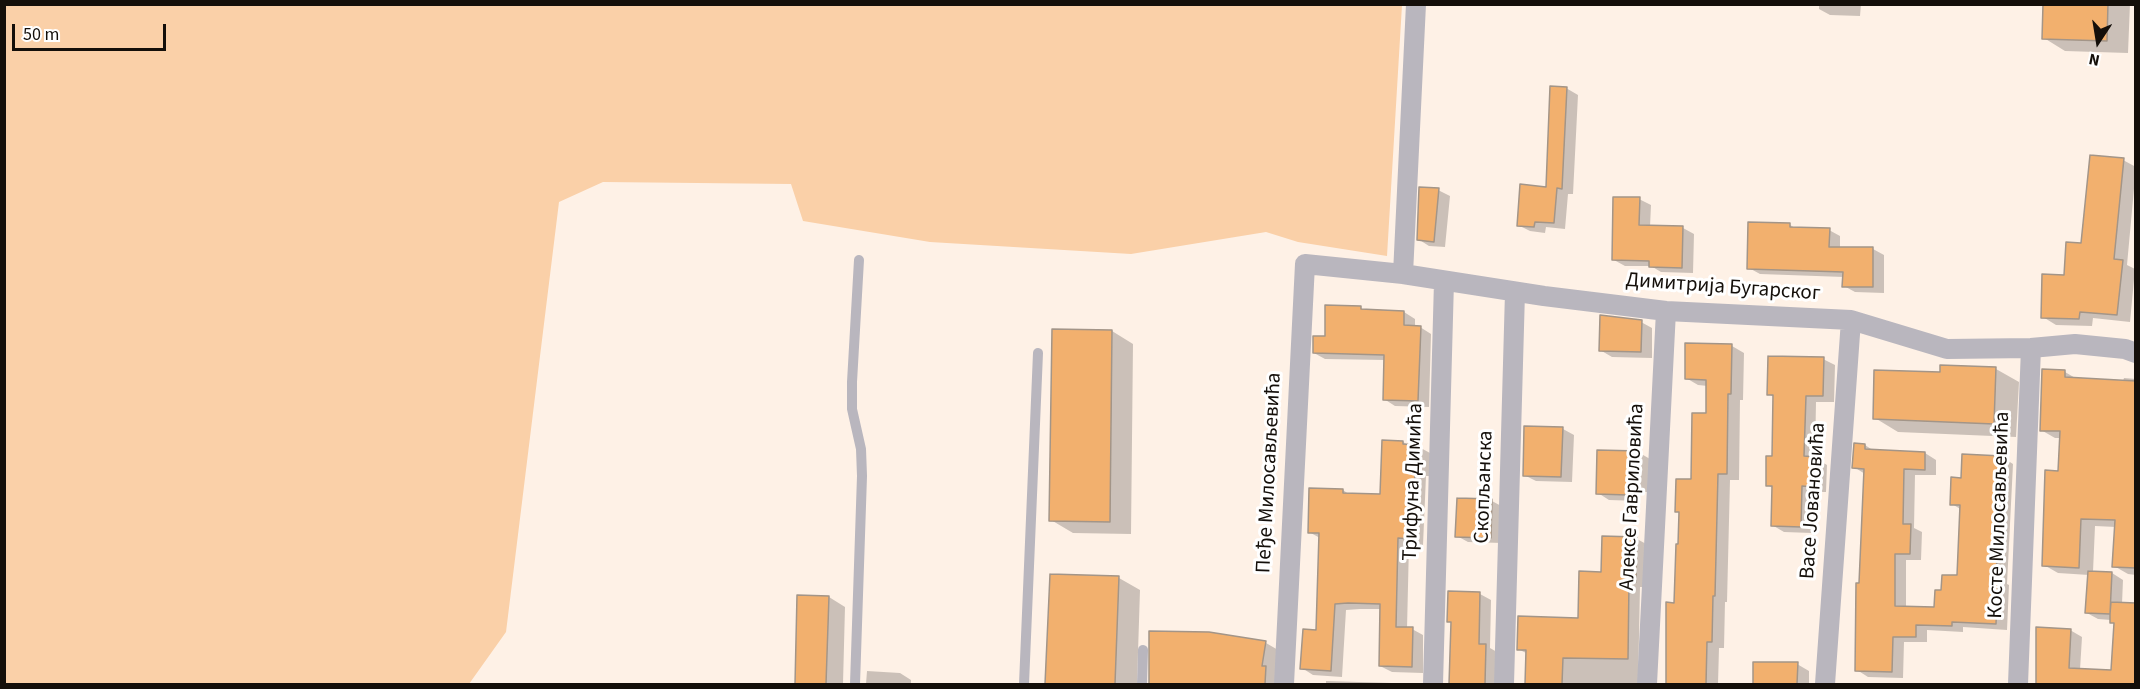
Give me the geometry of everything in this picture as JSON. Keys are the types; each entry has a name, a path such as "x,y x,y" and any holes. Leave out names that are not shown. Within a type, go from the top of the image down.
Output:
{"street":[{"path":"1402,274 1416,4"},
{"name":"Димитрија Бугарског","path":"1305,264 1402,274 1515,292 1666,311 1851,320 1947,349 2031,348 2075,344 2136,352"},
{"name":"Пеђе Милосављевића","path":"1284,684 1305,264"},
{"name":"Трифуна Димића","path":"1433,684 1444,281"},
{"name":"Скопљанска","path":"1504,684 1515,292"},
{"name":"Алексе Гавриловића","path":"1647,684 1666,311"},
{"name":"Васе Јовановића","path":"1825,684 1851,320"},
{"name":"Косте Милосављевића","path":"2018,684 2031,348"}],"lane":[{"path":"855,684 862,476 861,449 852,409 852,382 859,260"},
{"path":"1024,684 1038,353"},
{"path":"1142,684 1143,650"}],"shaded area":[{"path":"4,5 1402,5 1387,256 1298,242 1266,232 1131,254 930,242 803,221 791,184 603,182 559,202 506,632 469,684 5,684"}],"building":[{"path":"2043,4 2108,4 2107,41 2042,39"},
{"path":"1550,86 1567,87 1562,189 1557,188 1554,223 1535,222 1534,227 1517,226 1520,184 1546,187"},
{"path":"2090,155 2124,158 2114,259 2123,260 2117,315 2080,312 2079,319 2041,318 2042,274 2064,275 2066,242 2081,243"},
{"path":"1419,187 1439,188 1434,242 1417,240"},
{"path":"1613,197 1640,197 1639,225 1683,226 1682,268 1649,267 1649,261 1612,260"},
{"path":"1748,222 1790,223 1790,227 1830,228 1829,247 1873,247 1873,287 1842,287 1843,272 1747,269"},
{"path":"1325,305 1404,311 1404,325 1421,326 1418,401 1383,400 1384,355 1313,353 1313,336 1325,336"},
{"path":"1600,315 1642,320 1641,352 1599,351"},
{"path":"1052,329 1112,330 1110,522 1049,521"},
{"path":"1685,343 1732,344 1731,394 1728,394 1727,474 1718,474 1715,596 1713,596 1712,642 1707,642 1706,684 1666,684 1666,602 1674,603 1676,544 1678,544 1679,512 1675,512 1676,479 1691,479 1692,413 1706,413 1706,380 1685,379"},
{"path":"1768,356 1824,357 1823,396 1806,396 1804,456 1816,457 1815,487 1802,486 1801,527 1771,526 1772,486 1766,486 1766,456 1772,456 1773,395 1767,395"},
{"path":"1940,365 1996,367 1994,424 1873,419 1874,370 1940,372"},
{"path":"2042,369 2065,370 2065,377 2136,381 2136,568 2112,567 2115,520 2081,519 2079,568 2042,566 2045,470 2058,471 2060,431 2040,431"},
{"path":"1524,426 1563,427 1561,477 1523,476"},
{"path":"1382,440 1403,441 1403,444 1419,445 1419,470 1415,470 1412,539 1398,538 1396,627 1413,627 1412,667 1379,666 1380,604 1348,603 1335,604 1331,671 1300,669 1303,629 1316,630 1319,533 1308,533 1309,488 1343,489 1343,493 1380,494"},
{"path":"1854,443 1865,444 1865,449 1925,452 1925,470 1904,469 1903,524 1911,524 1910,554 1895,554 1895,606 1934,607 1935,590 1941,590 1942,575 1957,575 1960,505 1950,505 1951,477 1961,478 1962,454 2002,456 1996,624 1952,622 1952,626 1916,625 1916,637 1893,637 1892,672 1855,671 1856,583 1859,583 1864,469 1852,468"},
{"path":"1597,450 1639,451 1638,487 1628,487 1628,495 1596,494"},
{"path":"1457,498 1492,499 1491,538 1455,537"},
{"path":"1602,536 1637,537 1636,582 1629,582 1628,659 1563,658 1562,684 1525,684 1526,650 1517,650 1518,616 1578,618 1579,571 1601,572"},
{"path":"2088,571 2112,572 2110,614 2085,613"},
{"path":"1050,574 1119,576 1115,684 1045,684"},
{"path":"1448,591 1480,592 1479,644 1486,644 1485,684 1449,684 1451,622 1447,622"},
{"path":"797,595 829,596 826,684 795,684"},
{"path":"2111,602 2136,603 2136,684 2036,684 2036,627 2071,629 2069,668 2111,670 2114,623 2110,623"},
{"path":"1149,631 1209,632 1266,641 1262,666 1266,666 1265,684 1149,684"},
{"path":"1753,662 1798,662 1797,684 1753,684"}]}
